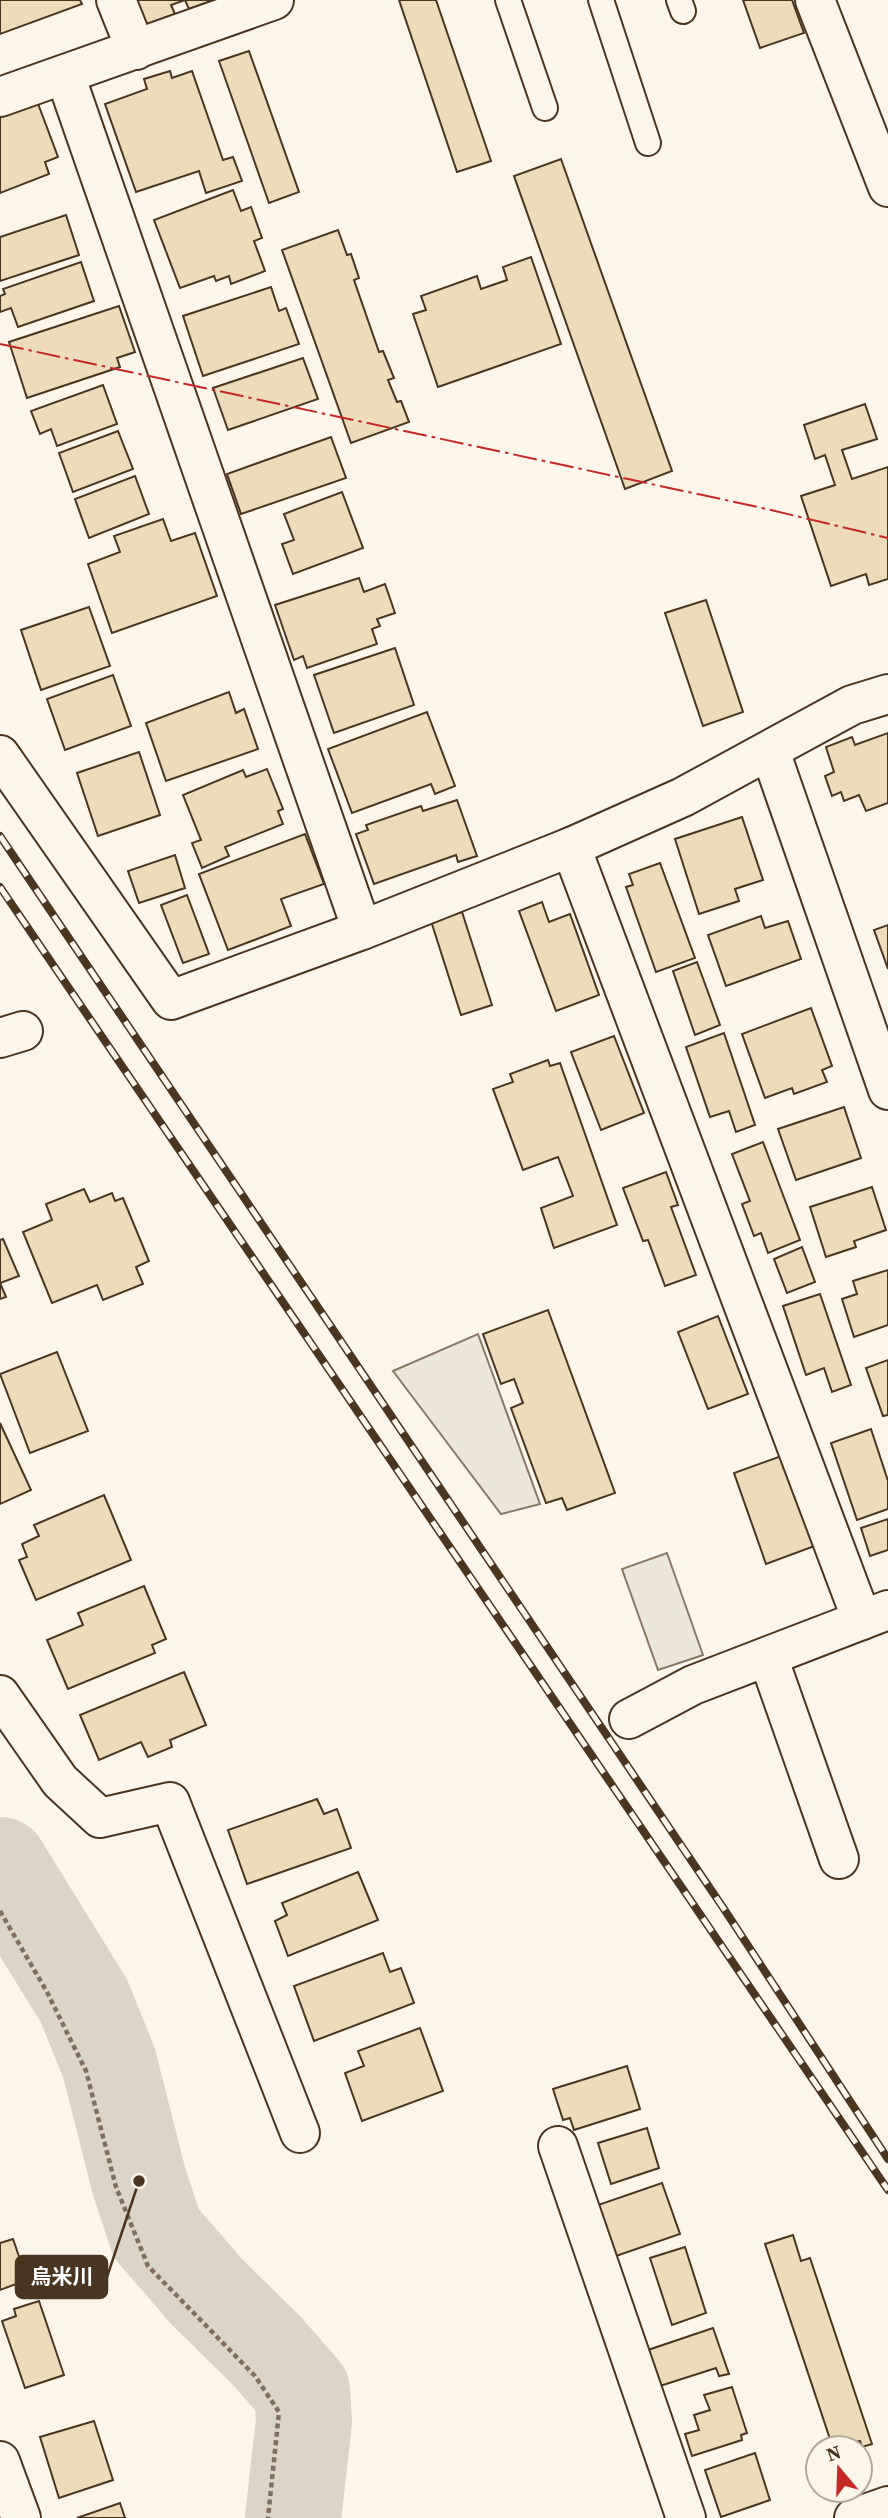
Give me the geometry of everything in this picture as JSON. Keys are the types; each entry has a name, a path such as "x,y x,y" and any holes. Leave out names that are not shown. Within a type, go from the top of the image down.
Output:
{"street":[{"path":"117,0 136,50"},
{"path":"0,97 274,0"},
{"path":"815,0 888,187"},
{"path":"65,75 362,930"},
{"path":"0,755 171,1000 362,930 571,847 683,797 852,705 888,694"},
{"path":"770,751 888,1090"},
{"path":"571,847 881,1614 693,1685 629,1719"},
{"path":"768,1657 839,1859"},
{"path":"0,1695 60,1781 100,1818 170,1802 300,2133"},
{"path":"558,2146 686,2518"},
{"path":"0,2461 21,2518"}],"lane":[{"path":"508,0 545,108"},
{"path":"601,0 648,143"}],"path":[{"path":"0,1912 47,1992 86,2071 116,2187 148,2266 255,2375 278,2412 268,2518"}],"shaded area":[{"path":"478,1334 540,1504 501,1514 393,1371"},
{"path":"667,1553 703,1655 658,1670 622,1569"}],"building":[{"path":"0,0 80,0 82,4 0,34"},
{"path":"135,0 185,0 171,5 175,14 144,25"},
{"path":"185,0 214,0 189,9"},
{"path":"399,0 436,0 491,161 457,172"},
{"path":"743,0 792,0 804,33 760,48"},
{"path":"249,51 299,192 269,203 219,61"},
{"path":"170,71 172,78 192,71 223,160 233,157 242,181 206,193 199,171 136,192 105,104 147,89 144,79"},
{"path":"37,101 58,157 45,162 49,174 0,193 0,115"},
{"path":"561,159 672,471 625,489 514,176"},
{"path":"233,190 241,211 251,207 262,238 254,241 265,271 231,284 229,276 216,281 214,276 180,288 154,220"},
{"path":"66,215 79,255 0,281 0,237"},
{"path":"338,230 347,255 351,254 359,278 354,280 379,352 383,351 394,378 388,380 397,402 401,401 409,422 351,443 282,250"},
{"path":"531,257 561,344 438,387 413,314 426,310 421,296 477,276 481,289 507,280 503,267"},
{"path":"81,262 94,301 18,327 11,308 0,312 0,296 5,294 3,289"},
{"path":"271,287 279,311 286,308 299,344 203,376 183,316"},
{"path":"119,306 135,352 117,358 120,367 27,398 9,342"},
{"path":"303,358 318,399 228,430 213,388"},
{"path":"103,385 117,424 57,446 51,429 40,434 31,411"},
{"path":"865,404 877,439 842,450 852,479 888,467 888,579 869,585 866,574 831,586 801,496 835,485 825,455 815,459 804,425"},
{"path":"118,431 133,469 73,492 59,453"},
{"path":"331,437 346,478 241,514 227,474"},
{"path":"135,476 149,514 89,538 75,499"},
{"path":"342,492 363,548 293,574 282,544 294,540 284,514"},
{"path":"163,519 171,541 195,533 217,596 112,633 88,564 120,552 114,536"},
{"path":"359,578 364,592 385,584 395,613 377,619 380,626 372,629 377,644 307,668 303,656 294,660 275,605"},
{"path":"706,600 743,712 703,726 665,613"},
{"path":"89,607 110,666 41,690 21,630"},
{"path":"395,648 414,705 334,733 314,675"},
{"path":"113,675 131,726 65,750 47,699"},
{"path":"229,692 236,713 244,709 258,749 166,781 146,723"},
{"path":"427,712 455,786 435,794 431,784 352,813 328,749"},
{"path":"888,733 888,803 866,811 859,795 844,801 841,792 832,796 825,776 834,772 826,747 852,737 855,745"},
{"path":"139,752 160,815 98,836 77,773"},
{"path":"267,769 283,809 278,811 283,824 225,847 229,856 202,868 192,843 201,840 183,795 243,770 246,777"},
{"path":"457,800 477,856 458,862 456,855 374,884 356,834 368,830 366,825 421,806 423,811"},
{"path":"742,817 763,880 735,889 739,901 699,914 675,839"},
{"path":"305,834 324,884 281,899 291,926 228,950 199,874"},
{"path":"175,855 185,888 139,903 128,871"},
{"path":"660,863 695,958 656,972 626,887 633,885 629,874"},
{"path":"187,895 209,954 183,963 161,905"},
{"path":"542,902 549,922 570,914 599,995 556,1011 519,911"},
{"path":"462,912 492,1005 461,1015 431,921"},
{"path":"761,916 765,928 788,921 801,959 726,986 708,935"},
{"path":"888,925 888,969 874,930"},
{"path":"697,962 720,1025 695,1035 673,971"},
{"path":"811,1008 832,1066 822,1070 827,1082 794,1094 792,1088 765,1098 742,1034"},
{"path":"724,1033 755,1125 736,1132 729,1111 710,1117 686,1047"},
{"path":"614,1036 644,1113 601,1130 571,1052"},
{"path":"548,1060 550,1066 560,1063 617,1225 554,1248 541,1208 573,1196 558,1157 523,1170 493,1089 513,1082 510,1074"},
{"path":"844,1107 861,1158 796,1180 778,1129"},
{"path":"763,1142 800,1240 768,1253 761,1233 754,1236 742,1204 750,1201 732,1154"},
{"path":"666,1172 678,1205 671,1207 696,1275 665,1286 648,1240 643,1241 623,1188"},
{"path":"872,1187 886,1230 854,1241 856,1247 826,1257 810,1207"},
{"path":"84,1189 90,1202 112,1193 115,1201 123,1198 149,1261 136,1267 143,1284 103,1300 97,1285 52,1303 23,1232 52,1220 46,1204"},
{"path":"3,1239 19,1276 0,1283 0,1240"},
{"path":"802,1247 815,1282 787,1293 774,1259"},
{"path":"888,1270 888,1325 854,1337 842,1299 857,1294 853,1281"},
{"path":"0,1283 6,1297 0,1299"},
{"path":"820,1294 851,1385 832,1392 824,1368 806,1375 783,1306"},
{"path":"548,1310 615,1493 567,1510 562,1498 546,1503 511,1408 523,1403 514,1379 501,1384 483,1334"},
{"path":"718,1316 748,1394 708,1409 678,1332"},
{"path":"57,1352 88,1431 30,1453 0,1374"},
{"path":"888,1360 888,1415 883,1416 866,1368"},
{"path":"0,1423 31,1490 0,1504"},
{"path":"871,1429 888,1481 888,1509 857,1520 831,1443"},
{"path":"787,1454 820,1544 766,1564 734,1473"},
{"path":"104,1495 131,1560 36,1600 19,1560 27,1557 22,1544 39,1536 34,1525"},
{"path":"888,1519 888,1550 870,1556 861,1528"},
{"path":"144,1586 166,1639 152,1645 155,1653 68,1689 47,1640 83,1625 78,1613"},
{"path":"184,1672 206,1725 170,1740 172,1747 148,1757 141,1742 99,1760 80,1715"},
{"path":"317,1799 324,1814 337,1809 351,1848 247,1884 228,1830"},
{"path":"358,1872 378,1920 288,1956 275,1921 287,1915 282,1903"},
{"path":"383,1953 390,1972 401,1968 414,2003 314,2041 294,1986"},
{"path":"420,2028 443,2091 362,2121 345,2073 364,2066 358,2051"},
{"path":"627,2066 640,2109 574,2130 570,2118 563,2120 553,2089"},
{"path":"647,2128 659,2168 611,2184 598,2143"},
{"path":"662,2183 680,2234 616,2256 598,2205"},
{"path":"793,2235 801,2261 810,2258 869,2434 828,2434 765,2244"},
{"path":"13,2239 27,2280 0,2290 0,2243"},
{"path":"685,2247 706,2313 672,2325 650,2258"},
{"path":"39,2301 64,2375 25,2388 2,2321 16,2316 14,2309"},
{"path":"713,2328 729,2374 719,2376 716,2368 660,2386 648,2350"},
{"path":"732,2387 747,2433 741,2435 742,2440 692,2456 685,2434 699,2430 694,2415 710,2410 704,2395"},
{"path":"94,2421 113,2480 59,2498 40,2437"},
{"path":"755,2453 770,2500 721,2517 705,2470"},
{"path":"120,2503 125,2518 77,2518"}],"waterway":[{"path":"0,1865 84,2001 109,2063 139,2181 156,2233 207,2292 267,2351 302,2391 304,2421 293,2518"}],"railway":[{"path":"0,836 724,1909 888,2159"},
{"path":"0,887 888,2190"}],"power":[{"path":"0,344 758,507 888,538"}],"place":[{"name":"烏米川","path":"139,2181"}]}
